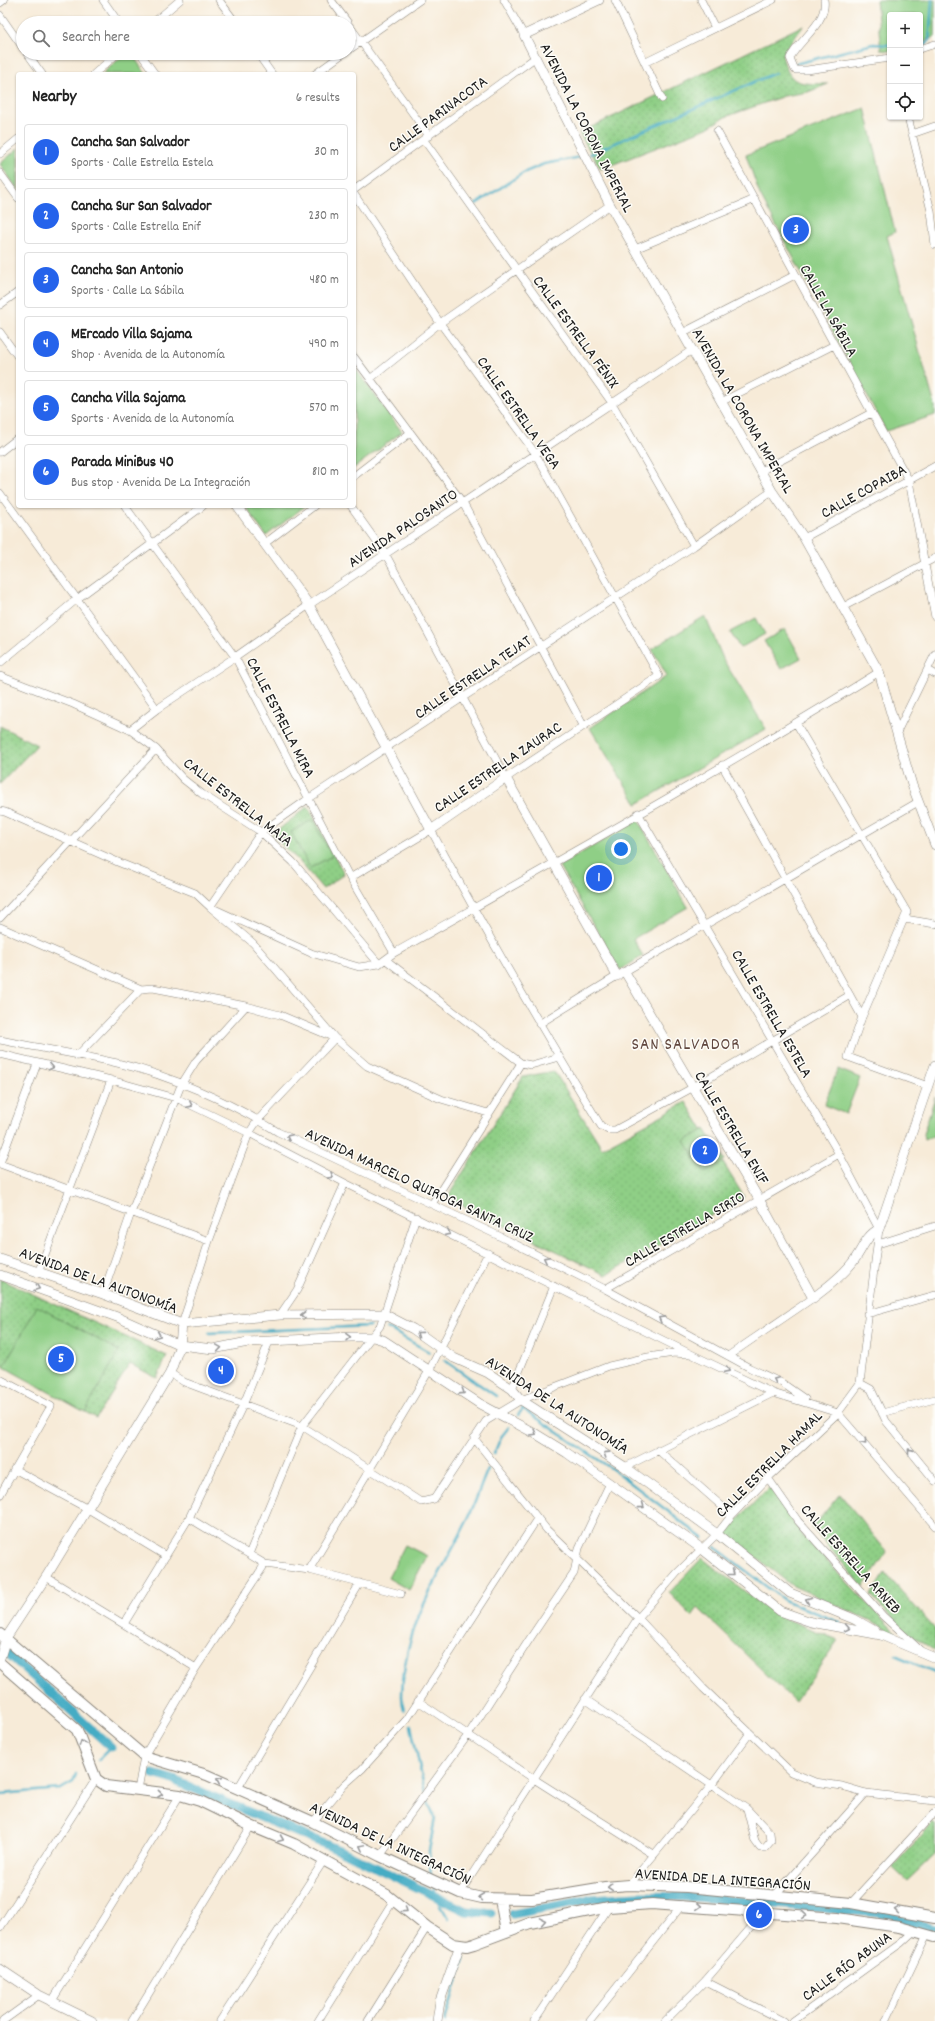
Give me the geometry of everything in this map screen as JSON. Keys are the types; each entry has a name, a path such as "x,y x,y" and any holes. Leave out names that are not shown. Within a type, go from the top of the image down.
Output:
{"main road":[{"name":"AVENIDA DE LA INTEGRACIÓN","path":"3,1636 144,1756 208,1775 238,1788 313,1822 380,1856 460,1893 482,1898 532,1899 605,1887 628,1885 687,1887 851,1903 935,1918"},
{"path":"0,1663 77,1730 96,1779 106,1786 180,1795 200,1801 251,1826 294,1844 324,1860 387,1895 427,1927 453,1944 460,1945"},
{"path":"500,1899 506,1932"},
{"name":"AVENIDA DE LA INTEGRACIÓN","path":"460,1945 474,1944 530,1923 609,1907 652,1904 682,1905 837,1918 914,1931 931,1936"}],"street":[{"path":"0,3 4,0"},
{"path":"103,0 114,16"},
{"path":"161,16 180,0"},
{"path":"219,0 231,16"},
{"name":"CALLE ESTRELLA FÉNIX","path":"331,0 342,16"},
{"path":"356,45 420,0"},
{"name":"AVENIDA LA CORONA IMPERIAL","path":"504,0 536,57 610,205 721,402 772,490 804,538 880,672 918,802 935,845"},
{"path":"524,35 599,0"},
{"path":"615,0 646,62 662,99"},
{"path":"701,0 715,28"},
{"path":"646,62 773,0"},
{"path":"824,0 825,4 816,26 793,52 790,58 795,70 807,70 887,58"},
{"path":"0,15 16,38"},
{"name":"CALLE ESTRELLA FÉNIX","path":"356,34 516,271 612,403 694,546"},
{"path":"923,48 935,44"},
{"name":"CALLE PARINACOTA","path":"356,189 536,57"},
{"path":"32,60 41,72"},
{"path":"96,72 110,60"},
{"path":"145,60 154,72"},
{"path":"262,60 271,72"},
{"path":"318,72 334,60"},
{"path":"909,120 931,211 935,245"},
{"path":"912,134 935,126"},
{"name":"CALLE LA SÁBILA","path":"717,131 909,481 935,617"},
{"path":"0,154 16,141"},
{"path":"0,173 16,195"},
{"name":"CALLE ESTRELLA VEGA","path":"356,197 440,323 535,453 616,596 659,676"},
{"path":"635,249 755,199"},
{"path":"370,379 440,323 610,205"},
{"path":"682,333 795,275"},
{"path":"0,305 16,293"},
{"path":"0,332 16,354"},
{"path":"721,402 834,346"},
{"name":"AVENIDA PALOSANTO","path":"130,730 157,708 235,657 309,605 386,555 535,453 692,350"},
{"path":"356,360 463,503 583,725"},
{"path":"761,471 871,413"},
{"path":"356,474 410,433"},
{"path":"0,452 16,440"},
{"name":"CALLE COPAIBA","path":"804,538 935,466"},
{"name":"CALLE ESTRELLA TEJAT","path":"210,907 261,832 308,799 694,546 772,490"},
{"path":"0,493 157,708"},
{"name":"CALLE ESTRELLA MIRA","path":"127,508 235,657 350,878 394,953"},
{"path":"0,663 77,599 200,508"},
{"path":"238,508 309,605 473,908 539,1024 602,1126 608,1130 615,1130 692,1088 772,1039 850,995"},
{"path":"264,544 311,508"},
{"path":"352,508 386,555 506,778"},
{"path":"843,606 935,558"},
{"path":"897,732 935,654"},
{"path":"928,670 935,674"},
{"path":"210,907 311,953 359,967 382,962 394,953 553,864 796,723 880,672"},
{"name":"CALLE ESTRELLA MAIA","path":"0,676 73,704 130,730 156,749 183,779 202,794 261,832 294,862 322,897 382,962 521,1063"},
{"name":"CALLE ESTRELLA ZAURAC","path":"350,878 431,830 583,725 659,676"},
{"path":"796,723 908,912 862,1017 848,1057 928,1086"},
{"path":"0,918 156,749"},
{"path":"722,765 862,1017"},
{"name":"CALLE ESTRELLA ENIF","path":"506,778 553,864 692,1088 760,1201 813,1298"},
{"path":"539,1024 621,974 918,802"},
{"path":"0,811 120,863 195,893 253,942 335,1038 367,1066 441,1099 488,1113"},
{"name":"CALLE ESTRELLA ESTELA","path":"638,814 839,1154 879,1229"},
{"path":"905,919 935,924"},
{"path":"0,926 141,990 153,988 246,1006 280,1015 335,1038"},
{"path":"77,1056 141,990"},
{"path":"103,1294 131,1213 181,1085 196,1061 246,1006"},
{"path":"0,1658 3,1636 46,1577 170,1373 180,1345 182,1324 208,1242 249,1133 258,1120 335,1038"},
{"name":"AVENIDA MARCELO QUIROGA SANTA CRUZ","path":"0,1040 118,1063 204,1093 258,1120 278,1132 432,1204 605,1288 728,1356 782,1383 808,1402"},
{"name":"AVENIDA MARCELO QUIROGA SANTA CRUZ","path":"0,1054 37,1064 111,1080 176,1098 249,1133 345,1183 488,1254 773,1393 838,1412"},
{"path":"432,1204 488,1113 521,1063 532,1065 559,1057"},
{"path":"37,1064 0,1164 208,1242"},
{"path":"934,1479 886,1421 871,1389 860,1383 867,1314 879,1229 935,1065"},
{"path":"38,1273 111,1080"},
{"name":"CALLE ESTRELLA SIRIO","path":"605,1288 760,1201 839,1154"},
{"path":"280,1315 297,1290 345,1183"},
{"path":"249,1554 302,1426 373,1337 384,1314 416,1217"},
{"path":"878,1244 935,1226"},
{"path":"728,1356 836,1281 854,1261 866,1240 873,1232 879,1229"},
{"path":"309,1570 429,1371 442,1348 488,1254"},
{"name":"AVENIDA DE LA AUTONOMÍA","path":"0,1259 103,1294 182,1324 280,1315 384,1314 412,1329 442,1348 454,1358 488,1373 512,1389 521,1400 625,1467 717,1534 790,1593 854,1618 881,1635"},
{"name":"AVENIDA DE LA AUTONOMÍA","path":"0,1275 117,1317 180,1345 213,1349 248,1342 269,1342 351,1336 373,1337 382,1340 480,1404 567,1453 702,1549 780,1611 811,1622 881,1635"},
{"path":"512,1389 554,1286"},
{"path":"867,1314 935,1295"},
{"path":"124,1624 189,1518 244,1403 269,1342"},
{"path":"170,1373 184,1382 244,1403 302,1426 421,1502 434,1500 486,1420 500,1414 521,1400 609,1366 661,1355 692,1354"},
{"path":"0,1379 51,1406 0,1495"},
{"name":"CALLE ESTRELLA HAMAL","path":"460,1893 638,1618 677,1573 717,1534 732,1515 768,1478 838,1412 860,1383"},
{"path":"625,1467 773,1393"},
{"path":"882,1413 935,1399"},
{"path":"838,1412 935,1526"},
{"path":"474,1438 536,1519 638,1618 703,1688 791,1772 815,1782 842,1786 866,1793 935,1801"},
{"path":"658,1450 732,1515"},
{"path":"14,1469 88,1509 166,1556"},
{"name":"CALLE ESTRELLA ARNEB","path":"768,1478 798,1521 883,1616 922,1651"},
{"path":"380,1856 468,1734 574,1573 579,1548 610,1483"},
{"path":"189,1518 265,1564 309,1570 401,1594"},
{"path":"313,1822 344,1785 362,1770 407,1719 536,1519"},
{"path":"138,1790 144,1756 196,1668 265,1564"},
{"path":"46,1577 196,1668"},
{"path":"238,1788 360,1583"},
{"path":"881,1635 922,1651 935,1658"},
{"path":"585,1700 747,1809 770,1832 771,1841 765,1848 760,1848 755,1840 747,1809"},
{"path":"418,1701 534,1779 654,1855"},
{"path":"628,1885 711,1786 750,1733"},
{"path":"0,1928 96,1779"},
{"path":"775,1895 866,1793"},
{"path":"52,2001 180,1795"},
{"path":"851,1903 935,1812"},
{"path":"132,2021 251,1826"},
{"path":"220,2021 324,1860"},
{"path":"318,2021 393,1901"},
{"path":"590,2021 682,1905"},
{"path":"534,2021 609,1907"},
{"path":"665,2021 705,1981 765,1912"},
{"path":"368,2021 427,1927"},
{"name":"CALLE RÍO ABUNA","path":"793,2021 901,1943 914,1931"},
{"path":"886,2021 931,1936"},
{"path":"436,2021 440,2002 460,1945"},
{"path":"0,1969 39,1995 92,2021"},
{"path":"705,1981 783,2021"},
{"path":"3,2021 39,1995"}],"green space":[{"path":"876,0 935,0 935,37 923,41 923,12 887,12 887,51 881,50"},
{"path":"804,25 782,55 785,65 792,78 797,81 802,83 828,84 808,92 784,96 725,117 707,128 601,169 579,133"},
{"path":"118,60 136,60 145,72 104,72"},
{"path":"865,108 895,232 887,236 935,406 935,415 886,431 760,195 746,155"},
{"path":"16,150 16,187 0,164"},
{"path":"356,370 402,432 356,466"},
{"path":"246,508 302,508 266,536"},
{"path":"705,616 724,661 766,729 637,804 590,728 667,676 652,649"},
{"path":"756,618 765,634 740,648 730,632"},
{"path":"785,629 801,658 781,669 764,641"},
{"path":"0,726 37,745 0,784"},
{"path":"308,806 344,874 323,889 300,862 272,835"},
{"path":"312,820 332,856 310,868 291,832"},
{"path":"638,820 688,907 633,939 643,956 620,970 559,866"},
{"path":"838,1069 860,1078 846,1114 824,1105"},
{"path":"554,1071 602,1148 686,1102 744,1197 606,1275 447,1198 523,1077"},
{"path":"935,1097 935,1135 924,1140 923,1134"},
{"path":"705,1129 725,1160 705,1173 685,1141"},
{"path":"0,1279 167,1356 157,1378 130,1364 96,1418 0,1364"},
{"path":"37,1306 119,1351 85,1412 4,1367"},
{"path":"769,1487 804,1537 899,1636 872,1621 791,1585 725,1533"},
{"path":"840,1494 887,1552 863,1587 812,1528"},
{"path":"405,1545 427,1556 409,1590 388,1578"},
{"path":"702,1558 774,1614 838,1640 795,1702 698,1608 692,1616 669,1593"},
{"path":"885,1573 935,1629 935,1651 903,1629 871,1595"},
{"path":"933,1823 935,1825 935,1854 907,1881 892,1867"}],"waterway":[{"path":"925,45 929,41 932,0"},
{"path":"795,64 873,44 887,45"},
{"path":"590,154 775,73"},
{"path":"476,204 523,173 544,164 580,157"},
{"path":"209,1333 371,1326"},
{"path":"387,1328 429,1352"},
{"path":"444,1360 496,1396"},
{"path":"522,1408 615,1471 703,1538"},
{"path":"518,1415 523,1409"},
{"path":"494,1454 501,1437 509,1427"},
{"path":"404,1710 402,1699 403,1680 411,1637 427,1598 469,1516 488,1469"},
{"path":"715,1547 784,1600 840,1623"},
{"path":"3,1649 111,1747"},
{"path":"895,1655 935,1672"},
{"path":"411,1726 425,1792"},
{"path":"98,1760 111,1747"},
{"path":"0,1794 61,1789 73,1782 76,1774"},
{"path":"153,1774 171,1779 348,1854 466,1911 491,1913"},
{"path":"426,1797 435,1818 429,1851 431,1877"},
{"path":"433,1883 434,1891"},
{"path":"513,1914 592,1899 638,1896 694,1897 876,1913 935,1928"},
{"path":"440,1905 449,1919"},
{"path":"445,2021 464,1958"}],"place":[{"name":"Cancha San Antonio","path":"796,230"},
{"name":"Cancha San Salvador","path":"599,878"},
{"name":"Cancha Sur San Salvador","path":"705,1151"},
{"name":"Cancha Villa Sajama","path":"61,1359"},
{"name":"MErcado Villa Sajama","path":"221,1371"},
{"name":"Parada MiniBus 40","path":"759,1915"}],"district":[{"name":"SAN SALVADOR","path":"686,1043"}]}
